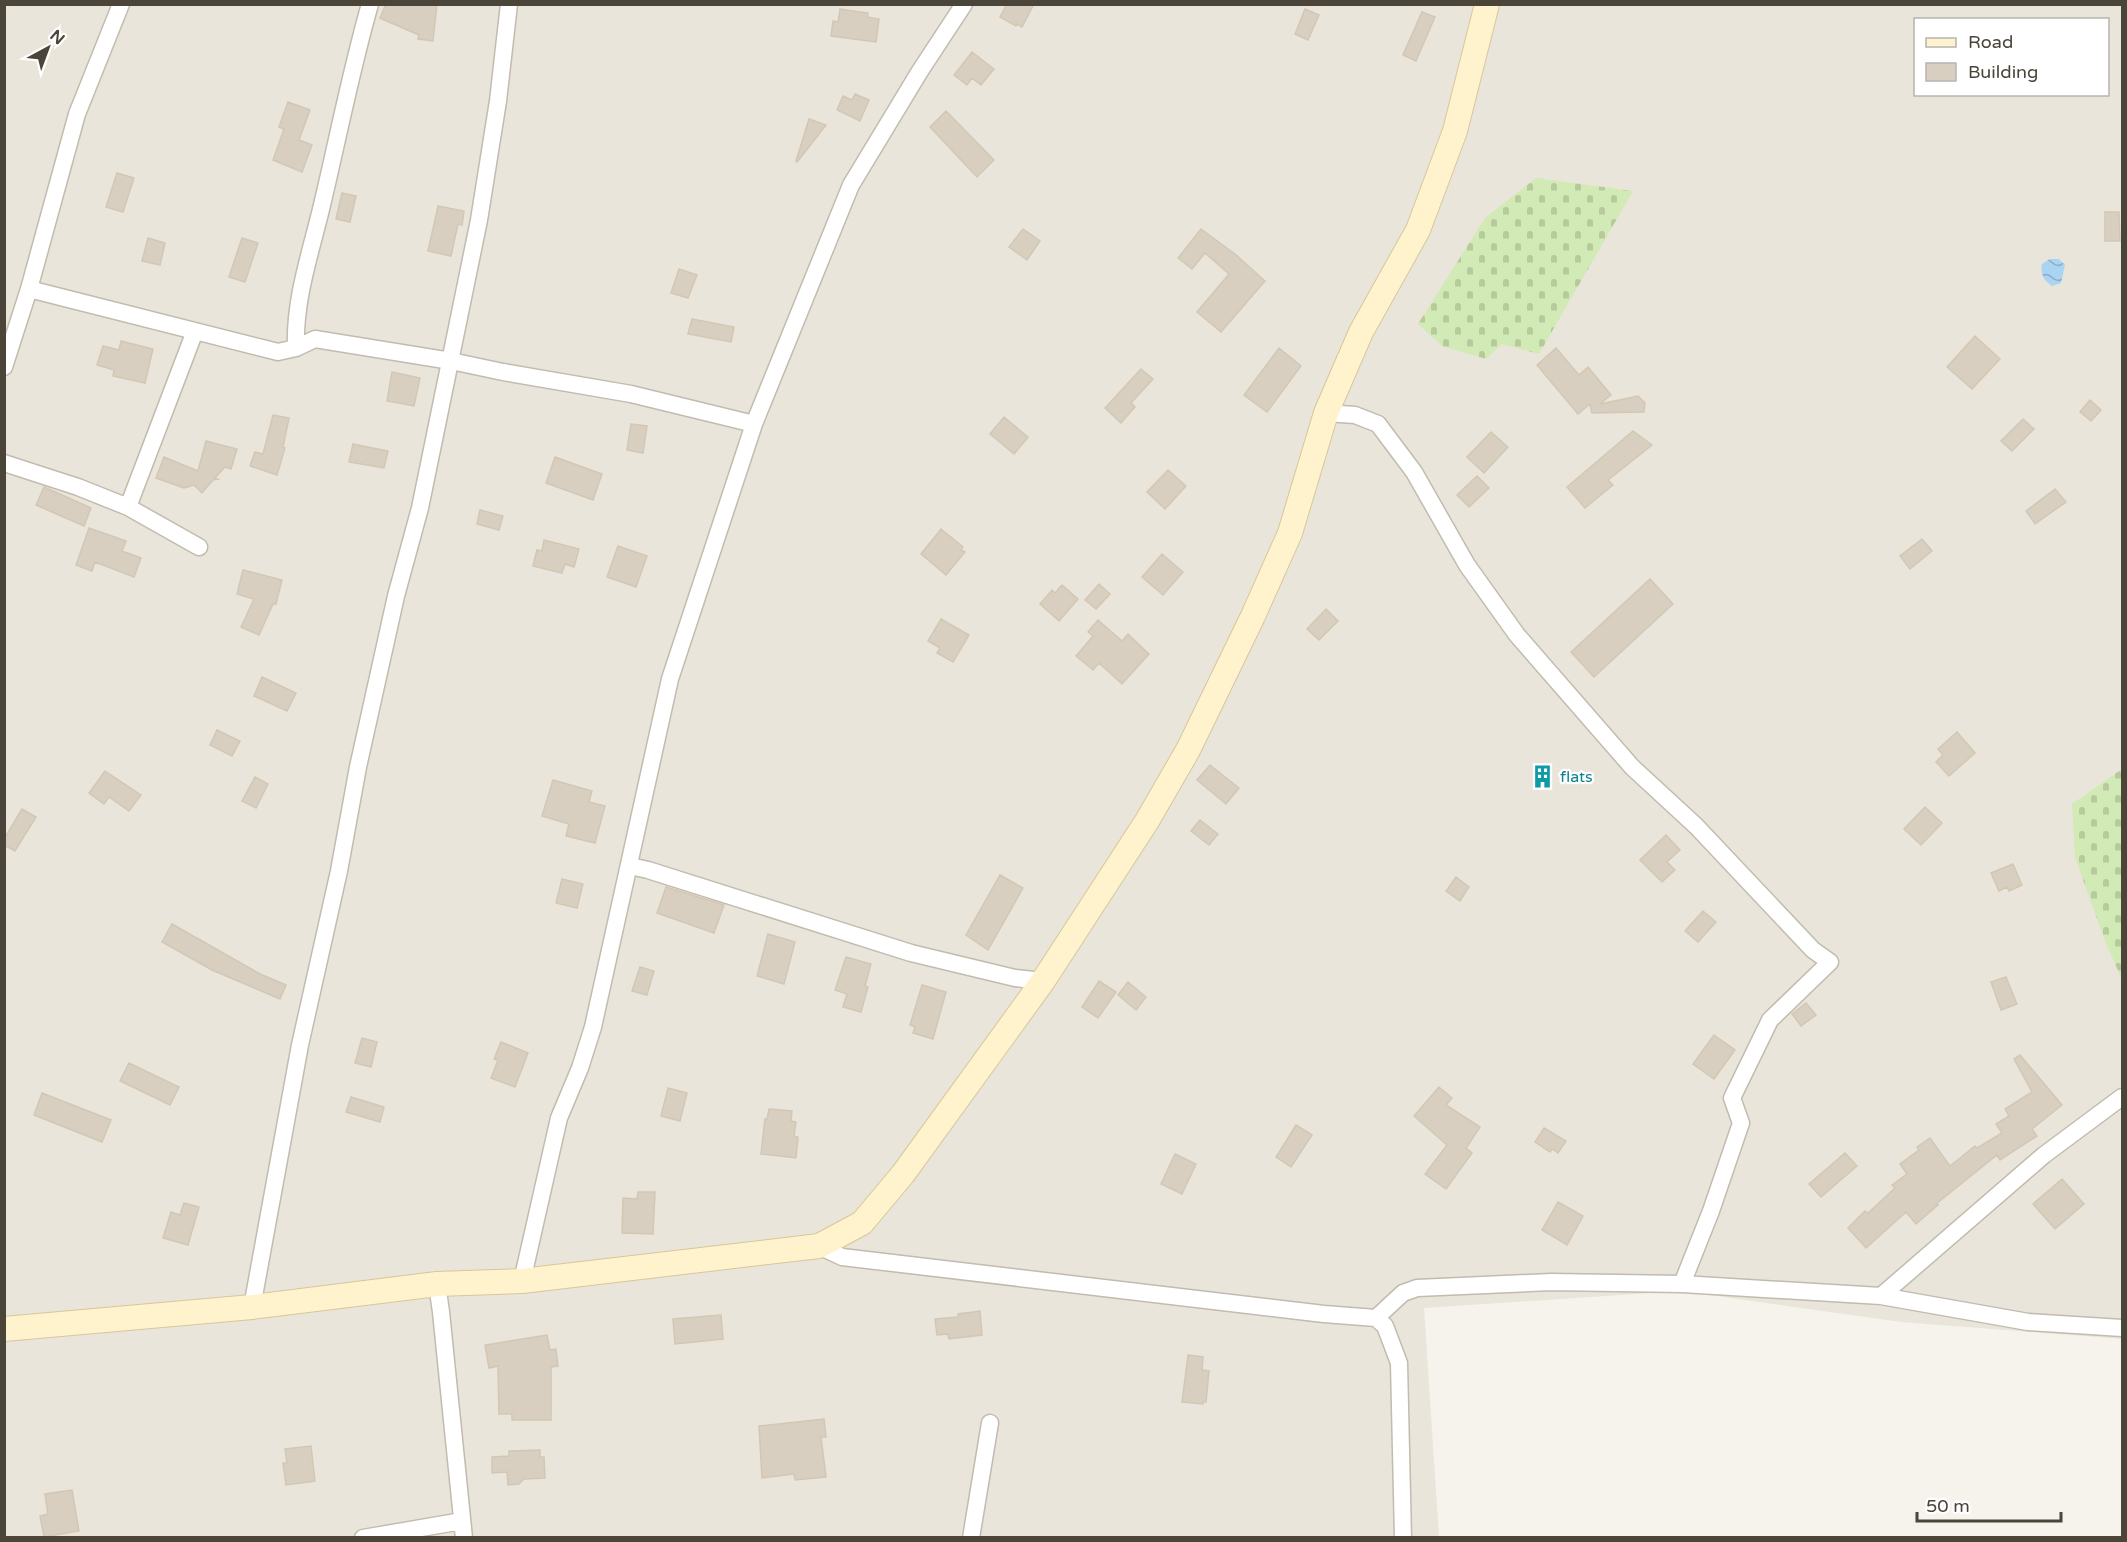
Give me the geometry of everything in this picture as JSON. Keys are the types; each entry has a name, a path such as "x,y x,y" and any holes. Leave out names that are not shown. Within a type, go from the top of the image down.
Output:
{"street":[{"path":"4,367 77,114 122,4"},
{"path":"296,348 295,324 309,251 321,210 370,4"},
{"path":"252,1307 300,1045 339,871 358,767 396,596 420,508 451,361 498,101 509,4"},
{"path":"522,1281 559,1118 580,1068 593,1027 670,679 754,424 851,184 964,4"},
{"path":"4,1329 252,1307 437,1284 522,1281 819,1246 862,1223 903,1174 1043,981 1148,821 1188,750 1253,616 1290,533 1326,412 1361,332 1418,230 1455,131 1487,4"},
{"path":"28,289 278,352 296,348 315,339 631,394 754,424"},
{"path":"128,507 195,332"},
{"path":"1326,412 1354,415 1378,424 1414,472 1467,565 1517,635 1632,767 1696,826 1812,950 1830,962 1770,1020 1732,1098 1741,1123 1711,1211 1682,1284"},
{"path":"4,463 78,487 128,507 199,547"},
{"path":"630,866 911,953 1015,978 1043,981"},
{"path":"1881,1296 2044,1155 2122,1097"},
{"path":"819,1246 842,1257 1324,1314 1376,1318 1385,1326 1399,1363 1403,1538"},
{"path":"1376,1318 1403,1293 1417,1288 1551,1282 1682,1284 1881,1296 2028,1322 2122,1328"},
{"path":"363,1538 463,1529 437,1284"},
{"path":"971,1538 990,1422"}],"shaded area":[{"path":"5,5 2122,5 2122,1339 1901,1322 1681,1291 1424,1308 1439,1537 5,1538"}],"green space":[{"path":"1536,178 1633,191 1539,354 1502,344 1486,359 1442,346 1418,324 1485,218"},
{"path":"2122,769 2122,980 2103,936 2075,857 2072,804"}],"water":[{"path":"2050,259 2059,259 2065,265 2061,283 2052,286 2042,274 2042,264"}],"building":[{"path":"386,4 437,4 433,41 418,39 419,35 380,18"},
{"path":"1007,4 1034,4 1022,27 1000,17"},
{"path":"840,9 868,13 867,17 879,19 876,42 831,36 833,21 838,22"},
{"path":"1305,9 1319,15 1308,40 1295,34"},
{"path":"1422,12 1435,17 1416,61 1403,55"},
{"path":"972,52 994,69 981,85 972,78 967,85 954,75"},
{"path":"855,94 869,100 860,121 837,110 843,96 852,100"},
{"path":"288,102 310,110 299,140 312,145 302,172 273,160 284,129 279,127"},
{"path":"946,111 994,160 977,177 930,127"},
{"path":"809,119 826,125 797,162 796,161"},
{"path":"117,173 134,178 123,212 106,207"},
{"path":"342,193 356,196 350,222 336,219"},
{"path":"438,206 464,211 462,225 458,224 451,256 428,251"},
{"path":"2105,212 2119,212 2120,241 2105,241"},
{"path":"1023,229 1040,241 1027,260 1009,247"},
{"path":"1201,229 1235,254 1265,281 1221,332 1197,312 1229,274 1205,253 1192,269 1178,258"},
{"path":"148,238 165,243 160,265 142,261"},
{"path":"242,238 258,243 245,282 229,277"},
{"path":"679,269 697,275 688,298 671,293"},
{"path":"692,319 734,327 731,342 688,334"},
{"path":"1975,336 2000,359 1972,389 1947,367"},
{"path":"121,341 153,349 145,383 113,376 114,370 97,365 103,346 119,350"},
{"path":"1279,348 1301,366 1267,412 1244,395"},
{"path":"1556,348 1579,375 1588,367 1611,395 1600,404 1638,396 1645,403 1644,412 1592,413 1590,404 1578,414 1537,365"},
{"path":"1141,369 1153,379 1131,403 1135,407 1121,423 1105,408"},
{"path":"392,372 420,378 414,406 387,401"},
{"path":"2090,400 2101,410 2091,421 2080,412"},
{"path":"273,415 289,418 283,447 285,448 277,475 250,466 255,452 263,454"},
{"path":"1004,417 1028,437 1014,454 990,434"},
{"path":"2023,419 2034,429 2012,451 2001,441"},
{"path":"631,424 647,426 643,453 627,450"},
{"path":"1633,431 1652,445 1608,480 1613,485 1585,508 1567,487"},
{"path":"1491,432 1508,447 1484,473 1467,457"},
{"path":"206,441 237,449 231,469 225,467 215,478 218,479 213,480 202,493 194,485 184,488 156,478 164,457 198,471"},
{"path":"353,444 388,451 384,468 349,462"},
{"path":"555,457 602,474 593,500 546,483"},
{"path":"1168,470 1186,486 1165,509 1147,492"},
{"path":"1477,476 1489,488 1469,507 1457,495"},
{"path":"44,487 91,508 84,526 36,505"},
{"path":"2055,489 2066,502 2035,524 2026,511"},
{"path":"480,510 503,516 499,530 477,524"},
{"path":"89,528 126,541 122,551 141,558 134,577 95,562 92,571 76,565"},
{"path":"941,529 963,547 961,550 965,552 946,575 921,554"},
{"path":"1922,539 1932,551 1910,569 1900,556"},
{"path":"544,540 579,549 574,567 565,564 562,573 533,566 537,550 542,551"},
{"path":"618,546 647,556 636,587 607,577"},
{"path":"1162,554 1183,572 1163,595 1142,577"},
{"path":"243,570 282,580 276,604 273,604 259,635 241,627 254,599 237,594"},
{"path":"1650,579 1673,604 1594,677 1571,652"},
{"path":"1099,584 1110,594 1096,609 1085,600"},
{"path":"1062,585 1078,599 1059,621 1040,604 1052,590 1055,593"},
{"path":"1326,609 1338,621 1319,640 1307,629"},
{"path":"941,619 969,635 953,662 937,653 940,648 928,641"},
{"path":"1098,620 1122,641 1128,634 1149,654 1122,684 1099,663 1093,670 1076,656 1093,636 1088,632"},
{"path":"262,677 296,693 287,711 254,696"},
{"path":"217,730 240,741 232,756 210,745"},
{"path":"1957,732 1975,753 1949,776 1936,762 1943,755 1938,749"},
{"path":"1210,765 1239,788 1226,804 1197,780"},
{"path":"105,771 141,795 129,811 109,797 104,804 89,793"},
{"path":"255,777 268,784 256,808 242,801"},
{"path":"553,780 592,791 589,802 605,806 595,843 566,836 569,824 542,816"},
{"path":"1925,807 1942,823 1921,845 1904,829"},
{"path":"22,809 36,817 15,851 4,845 4,839"},
{"path":"1200,820 1218,834 1209,845 1191,831"},
{"path":"1666,835 1680,850 1667,862 1675,870 1662,882 1640,860"},
{"path":"2013,864 2022,885 2009,891 2007,887 1999,891 1991,873"},
{"path":"1000,875 1023,888 988,950 966,935"},
{"path":"1456,877 1469,887 1460,901 1446,891"},
{"path":"562,879 583,884 577,908 556,903"},
{"path":"666,887 724,905 714,933 657,913"},
{"path":"1703,911 1716,922 1698,942 1685,931"},
{"path":"172,924 260,974 286,985 280,999 212,970 162,942"},
{"path":"768,934 795,942 784,984 757,976"},
{"path":"846,957 871,964 861,1012 843,1007 847,994 835,990"},
{"path":"640,967 654,971 647,995 632,991"},
{"path":"2006,977 2017,1004 2001,1010 1991,982"},
{"path":"1099,981 1116,992 1098,1018 1082,1007"},
{"path":"1128,982 1146,997 1136,1010 1118,995"},
{"path":"922,985 946,992 933,1039 913,1033 915,1027 910,1025"},
{"path":"1806,1003 1816,1015 1801,1026 1792,1014"},
{"path":"1714,1035 1735,1050 1714,1079 1693,1064"},
{"path":"362,1038 377,1042 371,1067 355,1063"},
{"path":"501,1042 528,1053 515,1087 491,1078 498,1060 494,1059"},
{"path":"2020,1055 2062,1105 2032,1129 2037,1136 2000,1160 1997,1155 1936,1204 1938,1205 1916,1224 1906,1212 1866,1248 1848,1228 1865,1211 1868,1213 1895,1188 1892,1185 1907,1174 1900,1164 1919,1150 1917,1147 1930,1138 1950,1166 1975,1146 1977,1148 2002,1133 1996,1124 2009,1116 2005,1109 2032,1092 2014,1059"},
{"path":"129,1063 179,1087 170,1105 120,1081"},
{"path":"1439,1087 1452,1098 1446,1105 1480,1127 1466,1148 1472,1153 1446,1189 1425,1174 1447,1145 1414,1116"},
{"path":"668,1088 687,1093 680,1121 661,1116"},
{"path":"42,1093 111,1120 102,1142 34,1115"},
{"path":"351,1097 384,1107 380,1122 346,1112"},
{"path":"769,1109 792,1111 791,1121 796,1122 794,1136 798,1137 796,1158 761,1154 765,1119 767,1119"},
{"path":"1296,1125 1312,1135 1291,1167 1276,1157"},
{"path":"1544,1128 1566,1141 1558,1153 1552,1149 1550,1152 1535,1142"},
{"path":"1845,1153 1857,1166 1821,1197 1809,1184"},
{"path":"1175,1154 1196,1164 1182,1194 1161,1184"},
{"path":"2062,1179 2084,1204 2055,1229 2033,1204"},
{"path":"638,1192 655,1192 653,1234 622,1233 623,1198 637,1199"},
{"path":"1558,1202 1583,1216 1567,1245 1542,1230"},
{"path":"184,1203 199,1207 188,1245 163,1238 171,1212 180,1215"},
{"path":"980,1311 982,1335 949,1339 948,1334 937,1335 935,1319 958,1317 958,1314"},
{"path":"721,1315 723,1339 675,1344 673,1319"},
{"path":"547,1335 550,1350 556,1349 558,1366 551,1367 551,1420 512,1420 512,1414 499,1414 498,1366 489,1368 485,1345"},
{"path":"1188,1355 1203,1357 1202,1370 1209,1371 1206,1402 1203,1404 1182,1402"},
{"path":"824,1419 826,1437 821,1437 826,1477 795,1480 794,1474 762,1478 759,1426"},
{"path":"311,1446 315,1481 286,1485 283,1463 287,1463 285,1449"},
{"path":"540,1450 540,1457 544,1457 545,1478 524,1479 519,1484 508,1485 507,1472 492,1473 492,1457 509,1456 509,1451"},
{"path":"72,1490 79,1531 44,1537 40,1516 48,1514 45,1494"}],"place":[{"name":"flats","path":"1542,776"}]}
